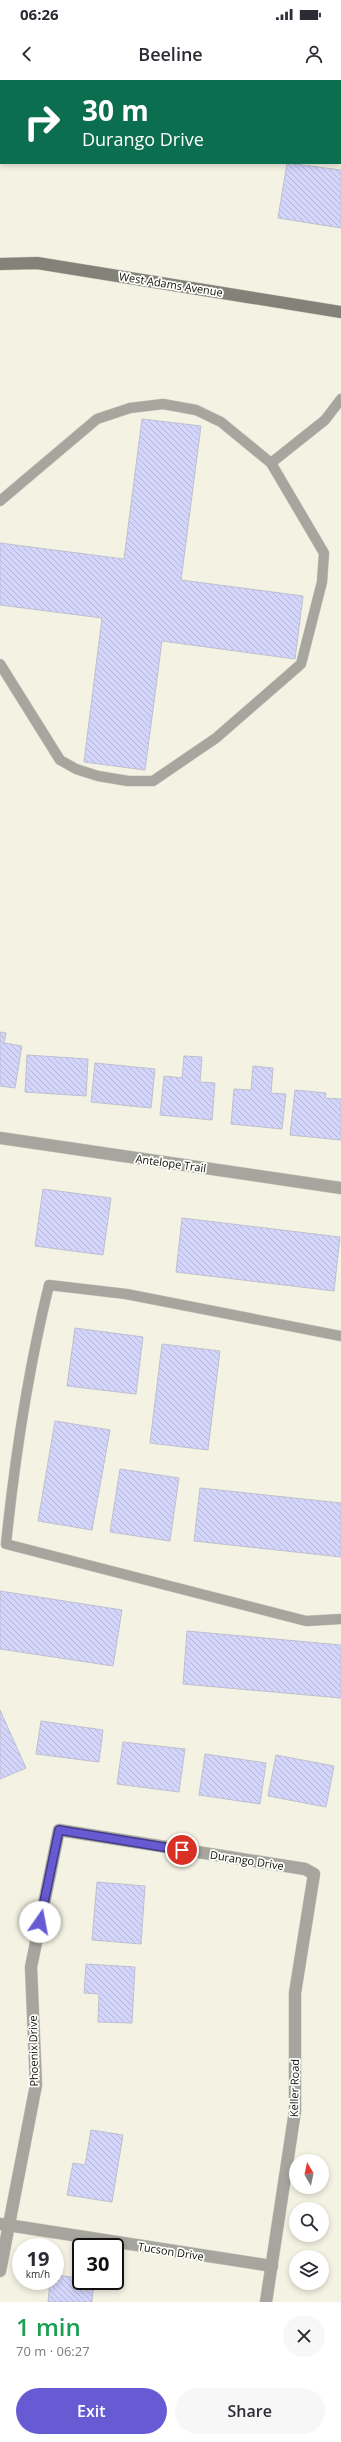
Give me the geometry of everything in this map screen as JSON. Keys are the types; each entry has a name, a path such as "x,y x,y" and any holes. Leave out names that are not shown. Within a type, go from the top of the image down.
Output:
{"main road":[{"name":"West Adams Avenue","path":"0,264 37,263 341,312"}],"street":[{"name":"Antelope Trail","path":"0,1138 341,1188"},
{"name":"Durango Drive","path":"59,1830 305,1869 314,1874"},
{"name":"Phoenix Drive","path":"0,2271 4,2225 36,2085 31,1967 59,1830"},
{"name":"Keller Road","path":"266,2302 295,2111 295,1993 314,1874"},
{"name":"Tucson Drive","path":"4,2225 272,2266"}],"lane":[{"path":"270,463 325,420 341,399"},
{"path":"0,501 97,419 130,408 164,404 196,410 221,422 270,463 324,553 322,582 301,664 216,738 153,781 128,781 76,769 60,760 0,664"},
{"path":"341,1336 126,1294 49,1284 36,1337 16,1448 6,1544 306,1621 341,1619"}],"building":[{"path":"287,164 341,170 341,228 278,218"},
{"path":"142,419 201,426 181,580 303,596 295,659 162,641 145,770 84,762 102,618 0,605 0,543 124,559"},
{"path":"0,1032 6,1033 4,1043 22,1046 15,1088 0,1086"},
{"path":"27,1055 88,1059 86,1096 25,1092"},
{"path":"184,1056 202,1057 200,1082 215,1083 212,1120 160,1115 164,1076 182,1078"},
{"path":"95,1063 155,1069 151,1108 91,1102"},
{"path":"253,1066 273,1068 271,1093 286,1094 282,1129 231,1124 234,1089 251,1090"},
{"path":"295,1090 326,1093 325,1098 341,1099 341,1140 290,1135"},
{"path":"43,1189 111,1198 103,1255 35,1246"},
{"path":"182,1218 340,1237 334,1291 176,1272"},
{"path":"75,1328 143,1337 136,1394 67,1386"},
{"path":"162,1344 220,1351 208,1450 150,1443"},
{"path":"55,1421 110,1430 92,1530 38,1521"},
{"path":"120,1469 179,1478 170,1541 110,1532"},
{"path":"200,1488 341,1503 341,1557 194,1541"},
{"path":"0,1591 122,1610 113,1666 0,1649"},
{"path":"187,1631 341,1645 341,1698 183,1684"},
{"path":"0,1710 26,1768 0,1779"},
{"path":"41,1721 103,1730 99,1762 36,1754"},
{"path":"123,1742 185,1749 179,1792 117,1784"},
{"path":"205,1754 266,1763 260,1804 199,1795"},
{"path":"276,1755 334,1766 326,1807 268,1796"},
{"path":"97,1882 145,1886 141,1944 92,1940"},
{"path":"86,1964 135,1967 132,2023 98,2022 99,1994 84,1993"},
{"path":"91,2130 123,2135 112,2202 67,2195 73,2163 85,2165"},
{"path":"64,2276 72,2277 72,2290 93,2290 92,2302 48,2302 49,2290 64,2290"}],"route":[{"path":"40,1922 59,1830 182,1850"}]}
